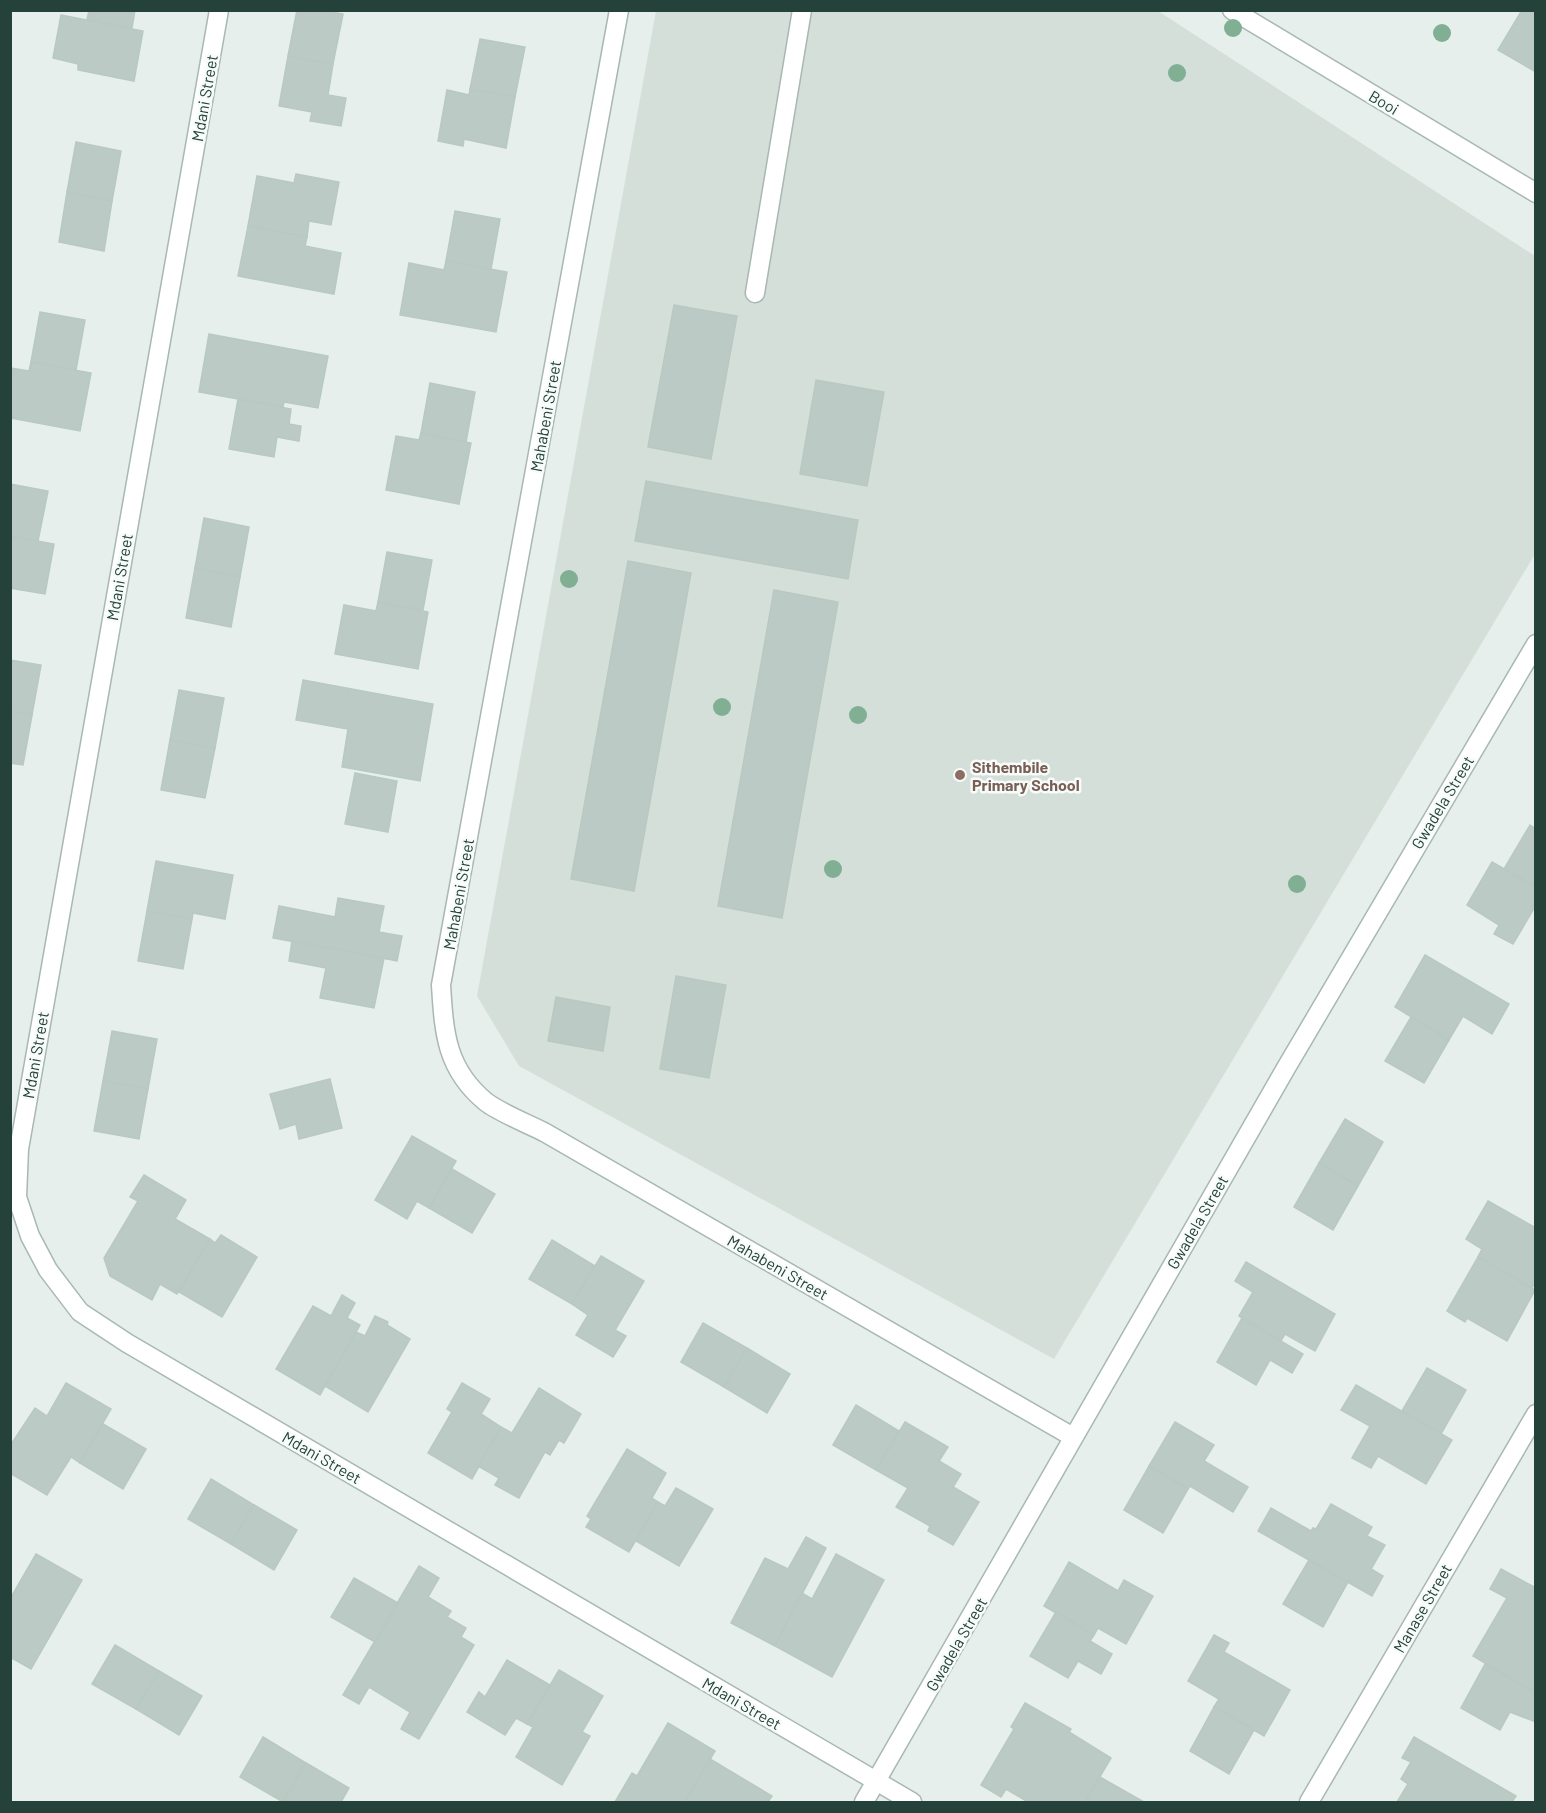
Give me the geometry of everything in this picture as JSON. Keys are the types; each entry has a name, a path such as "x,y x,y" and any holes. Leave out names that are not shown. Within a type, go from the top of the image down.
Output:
{"street":[{"name":"Mdani Street","path":"219,10 19,1149 17,1197 30,1236 48,1270 80,1311 127,1343 912,1803"},
{"name":"Mahabeni Street","path":"619,10 441,985 447,1043 459,1072 487,1102 544,1132 1073,1437"},
{"path":"755,293 802,10"},
{"name":"Booi","path":"1232,10 1536,193"},
{"name":"Gwadela Street","path":"864,1803 1286,1068 1536,644"},
{"name":"Manase Street","path":"1309,1803 1536,1414"}],"shaded area":[{"name":"Sithembile Primary School","path":"656,11 1158,11 1535,256 1535,554 1054,1359 519,1066 477,996"}],"building":[{"path":"89,10 135,10 132,28 87,20"},
{"path":"297,10 322,10 343,14 333,64 288,56"},
{"path":"1522,10 1536,10 1536,72 1498,50"},
{"path":"61,15 143,31 134,81 78,70 78,64 53,58"},
{"path":"480,39 525,47 515,97 470,89"},
{"path":"288,56 333,64 328,95 346,98 341,126 310,121 312,112 279,106"},
{"path":"470,89 515,97 506,148 464,139 463,146 438,141 447,90 469,95"},
{"path":"76,142 121,151 112,201 67,192"},
{"path":"296,174 339,182 331,225 309,221 307,237 248,226 257,176 294,183"},
{"path":"67,192 112,201 104,251 59,242"},
{"path":"455,211 500,219 491,269 446,261"},
{"path":"248,226 307,237 305,246 341,253 334,294 238,276"},
{"path":"446,261 507,272 496,332 400,315 409,263 444,270"},
{"path":"674,305 737,316 711,459 648,447"},
{"path":"40,312 85,320 76,370 31,362"},
{"path":"209,334 328,356 318,408 284,402 283,407 199,392"},
{"path":"31,362 91,373 80,431 10,418 10,368 29,371"},
{"path":"816,380 884,392 867,486 800,474"},
{"path":"430,383 475,392 466,442 421,433"},
{"path":"238,399 291,409 289,424 301,426 299,441 277,437 274,457 229,449"},
{"path":"421,433 471,443 459,504 386,490 396,436 419,440"},
{"path":"646,481 858,520 848,579 635,541"},
{"path":"10,484 48,491 38,541 10,536"},
{"path":"204,518 249,527 240,577 195,568"},
{"path":"10,536 54,544 45,594 10,588"},
{"path":"387,552 432,560 423,610 378,602"},
{"path":"628,561 691,573 634,891 571,879"},
{"path":"195,568 240,577 231,627 186,618"},
{"path":"774,590 838,602 782,918 718,906"},
{"path":"378,602 428,612 418,669 335,654 344,605 376,611"},
{"path":"10,660 41,665 32,715 10,711"},
{"path":"303,680 433,704 420,781 342,767 348,729 296,720"},
{"path":"179,690 224,698 215,748 170,740"},
{"path":"10,711 32,715 23,765 10,763"},
{"path":"170,740 215,748 205,798 161,790"},
{"path":"355,773 397,781 388,832 345,824"},
{"path":"1530,825 1536,829 1536,887 1504,869"},
{"path":"156,861 233,875 225,919 193,913 192,919 147,911"},
{"path":"1492,862 1536,887 1536,905 1513,944 1494,934 1499,925 1467,905"},
{"path":"338,898 384,906 379,932 402,936 397,961 273,938 279,906 335,917"},
{"path":"147,911 192,919 183,969 138,961"},
{"path":"292,941 384,958 374,1008 320,998 326,968 289,961"},
{"path":"1425,955 1509,1004 1492,1034 1463,1016 1449,1040 1395,1007"},
{"path":"676,976 726,985 709,1078 660,1069"},
{"path":"556,997 610,1007 603,1051 548,1041"},
{"path":"1411,1017 1449,1040 1424,1083 1385,1061"},
{"path":"112,1031 157,1039 148,1089 103,1081"},
{"path":"330,1079 342,1128 299,1139 296,1124 280,1129 270,1094"},
{"path":"103,1081 148,1089 139,1139 94,1131"},
{"path":"1345,1119 1383,1142 1358,1186 1319,1163"},
{"path":"412,1136 456,1161 429,1208 417,1201 407,1219 375,1200"},
{"path":"1319,1163 1358,1186 1333,1230 1294,1207"},
{"path":"452,1169 495,1194 472,1233 429,1208"},
{"path":"144,1175 186,1200 175,1219 210,1239 177,1294 160,1284 152,1300 110,1276 104,1258 138,1201 130,1197"},
{"path":"1488,1201 1536,1228 1536,1281 1532,1288 1478,1257 1482,1249 1466,1239"},
{"path":"221,1235 257,1257 222,1317 179,1292 210,1239 215,1243"},
{"path":"552,1240 595,1266 572,1304 529,1279"},
{"path":"601,1256 644,1281 615,1330 626,1336 613,1357 576,1335 588,1315 572,1304"},
{"path":"1478,1257 1535,1290 1507,1341 1467,1318 1465,1322 1447,1311"},
{"path":"1246,1262 1335,1314 1315,1351 1285,1334 1281,1341 1239,1316 1253,1292 1235,1281"},
{"path":"342,1295 355,1303 347,1318 360,1325 320,1395 276,1369 313,1306 331,1316"},
{"path":"375,1316 388,1322 387,1325 410,1339 368,1412 325,1386 356,1332 365,1336"},
{"path":"1242,1318 1303,1354 1292,1373 1270,1360 1256,1385 1217,1362"},
{"path":"703,1323 747,1348 724,1387 681,1362"},
{"path":"747,1348 790,1374 767,1413 724,1387"},
{"path":"1427,1368 1466,1390 1441,1434 1402,1411"},
{"path":"66,1383 111,1409 80,1463 71,1457 47,1495 10,1473 10,1446 35,1408 47,1416"},
{"path":"462,1383 490,1399 481,1414 501,1427 472,1479 428,1453 452,1412 447,1409"},
{"path":"1356,1385 1452,1440 1426,1484 1378,1456 1371,1468 1352,1458 1370,1426 1341,1410"},
{"path":"539,1388 581,1414 564,1443 559,1440 550,1455 545,1452 519,1498 495,1485 499,1478 478,1466 501,1427 512,1433"},
{"path":"856,1405 899,1431 876,1470 833,1445"},
{"path":"905,1422 948,1447 939,1461 961,1474 953,1487 979,1502 953,1545 928,1531 930,1526 896,1507 908,1488 876,1470"},
{"path":"1175,1422 1214,1445 1204,1461 1248,1487 1233,1512 1190,1486 1188,1489 1149,1466"},
{"path":"103,1424 146,1449 123,1489 80,1463"},
{"path":"627,1449 666,1473 652,1498 658,1502 629,1552 586,1527 591,1519 587,1516"},
{"path":"1149,1466 1188,1489 1163,1533 1124,1510"},
{"path":"211,1479 254,1505 231,1544 188,1519"},
{"path":"676,1488 713,1509 679,1566 636,1541 658,1502 665,1506"},
{"path":"1331,1504 1372,1527 1367,1536 1385,1545 1371,1569 1383,1576 1372,1596 1258,1531 1271,1508 1311,1531 1313,1528 1316,1529"},
{"path":"254,1505 297,1530 274,1570 231,1544"},
{"path":"806,1537 826,1548 775,1646 731,1623 765,1558 788,1569"},
{"path":"36,1554 82,1580 31,1669 10,1657 10,1599"},
{"path":"836,1554 884,1580 832,1677 775,1646 802,1593 812,1599"},
{"path":"1309,1560 1348,1582 1323,1627 1283,1604"},
{"path":"1069,1562 1118,1591 1124,1580 1153,1596 1126,1644 1098,1628 1094,1635 1044,1606"},
{"path":"419,1566 439,1578 428,1597 451,1611 447,1617 466,1628 461,1637 474,1645 419,1739 401,1729 410,1712 369,1687 359,1704 343,1695"},
{"path":"1501,1569 1536,1588 1536,1693 1473,1656 1507,1598 1490,1589"},
{"path":"354,1578 398,1603 375,1642 331,1617"},
{"path":"1056,1612 1094,1635 1090,1641 1112,1654 1101,1674 1078,1661 1068,1678 1030,1656"},
{"path":"1214,1635 1229,1643 1224,1652 1290,1690 1264,1736 1214,1707 1219,1699 1188,1681"},
{"path":"115,1645 159,1671 136,1709 92,1684"},
{"path":"507,1660 550,1685 527,1724 516,1718 505,1735 467,1712 479,1692 485,1697"},
{"path":"1485,1664 1536,1693 1536,1722 1510,1712 1500,1730 1461,1708"},
{"path":"559,1670 603,1696 582,1732 590,1736 562,1785 516,1757 533,1727 527,1724"},
{"path":"159,1671 202,1696 179,1735 136,1709"},
{"path":"1025,1703 1071,1729 1069,1732 1111,1758 1085,1802 1028,1802 1006,1789 1001,1797 981,1785 1014,1729 1011,1727"},
{"path":"1214,1707 1254,1730 1229,1774 1190,1751"},
{"path":"668,1723 715,1751 685,1802 615,1802 632,1773 637,1776"},
{"path":"263,1737 306,1763 283,1802 240,1777"},
{"path":"1414,1737 1516,1796 1512,1802 1397,1802 1408,1784 1401,1779 1411,1762 1402,1758"},
{"path":"710,1759 772,1796 768,1802 685,1802"},
{"path":"306,1763 349,1788 341,1802 283,1802"},
{"path":"1100,1777 1144,1802 1085,1802"}],"place":[{"name":"Sithembile Primary School","path":"960,775"}]}
